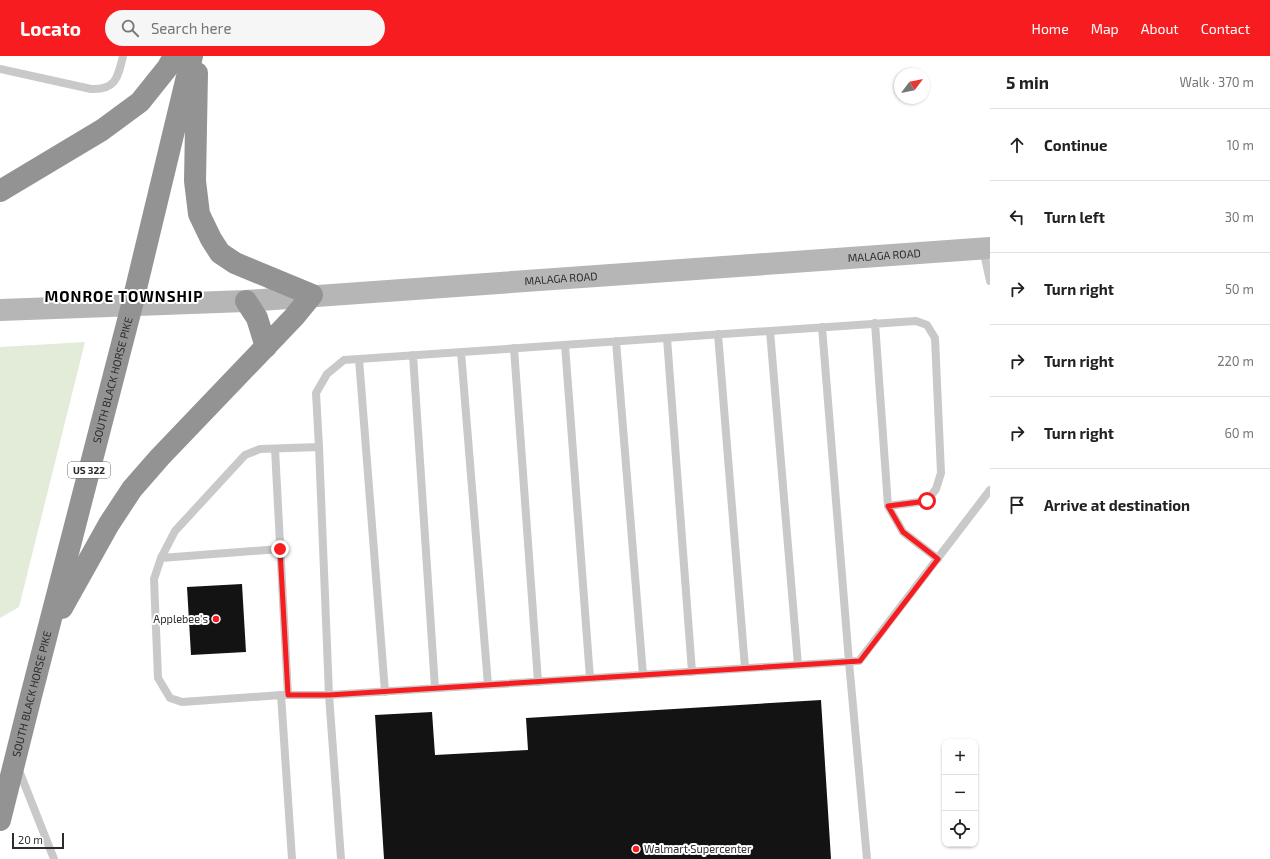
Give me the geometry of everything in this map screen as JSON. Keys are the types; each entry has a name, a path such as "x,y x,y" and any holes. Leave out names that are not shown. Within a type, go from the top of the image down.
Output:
{"highway":[{"path":"0,191 102,130 140,102 168,67 174,56"},
{"name":"SOUTH BLACK HORSE PIKE","path":"0,820 132,305 192,56"},
{"path":"47,635 109,524 132,489 312,296 235,263 220,253 210,239 199,214 195,181 198,56"},
{"path":"246,301 257,318 266,347"}],"main road":[{"name":"MALAGA ROAD","path":"0,310 246,301 987,248"}],"lane":[{"path":"0,69 100,90 107,88 114,82 118,75 123,56"},
{"path":"987,248 990,281"},
{"path":"341,859 329,695 316,393 328,374 344,360 916,321 927,326 935,338 941,473 936,489 927,501 888,506"},
{"path":"875,324 888,506 903,532 938,559"},
{"path":"822,327 849,662 867,859"},
{"path":"770,331 798,665"},
{"path":"718,334 745,668"},
{"path":"667,338 692,672"},
{"path":"616,341 643,675"},
{"path":"565,345 590,678"},
{"path":"514,348 538,682"},
{"path":"461,352 488,685"},
{"path":"413,355 436,688"},
{"path":"358,359 385,692"},
{"path":"319,447 260,449 245,455 175,531 160,558 154,579 158,678 170,698 182,702 285,695 329,695 385,692 860,661 990,490"},
{"path":"275,449 292,859"},
{"path":"160,558 280,549"},
{"path":"15,759 54,859"}],"green space":[{"path":"85,342 19,607 0,618 0,347"}],"building":[{"name":"Applebee's","path":"242,584 246,652 191,655 187,587"},
{"path":"821,700 831,859 384,859 375,715 432,712 435,755 528,750 526,718"}],"place":[{"name":"Applebee's","path":"216,619"},
{"name":"Walmart Supercenter","path":"636,849"}],"district":[{"name":"MONROE TOWNSHIP","path":"124,297"}],"route":[{"path":"280,549 288,695 329,695 860,661 938,559 903,532 888,506 927,501"}]}
